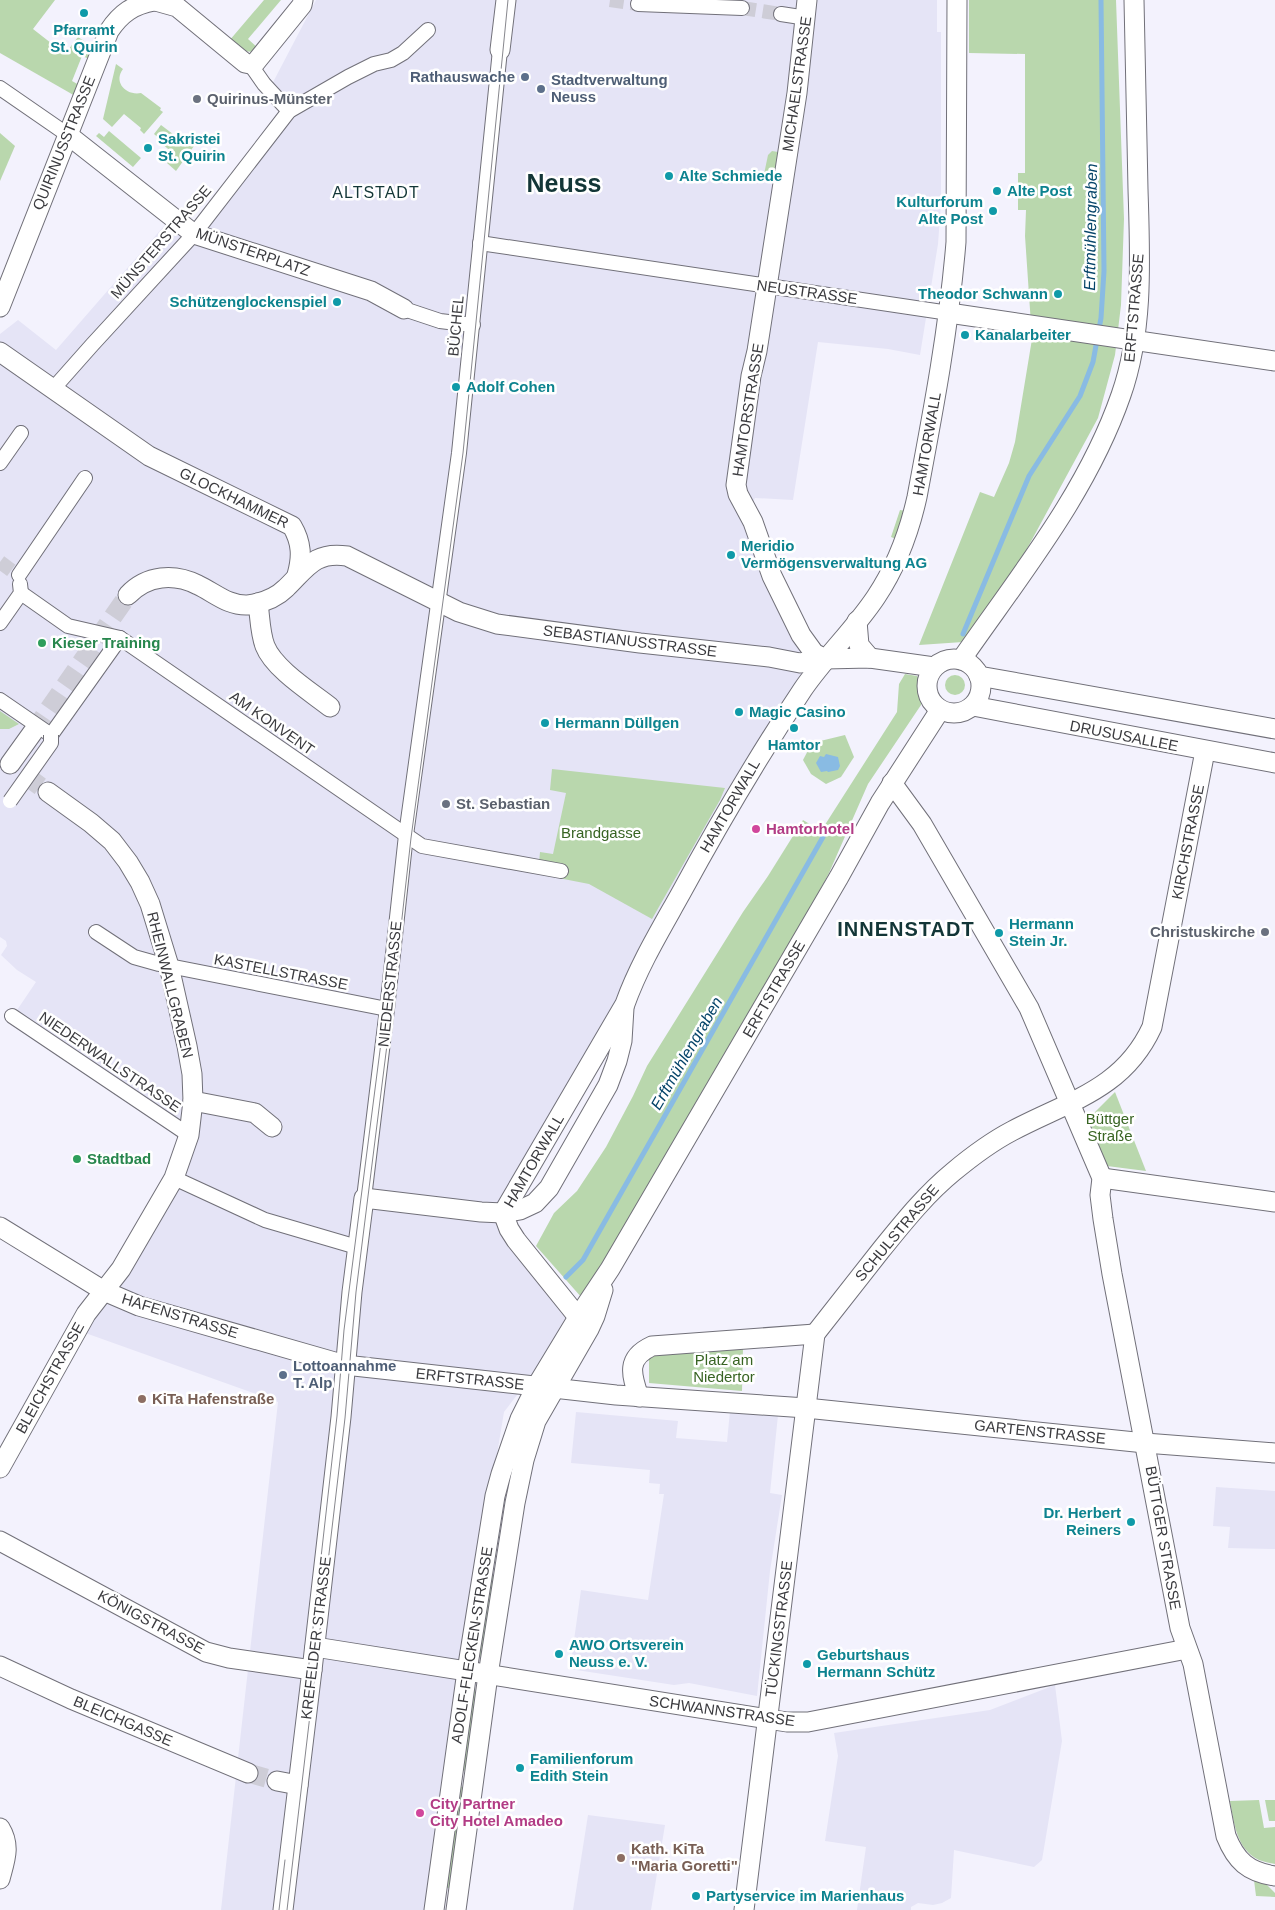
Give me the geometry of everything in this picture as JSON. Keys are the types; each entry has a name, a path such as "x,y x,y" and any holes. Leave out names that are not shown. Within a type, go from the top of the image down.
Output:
{"street":[{"path":"153,1 177,7 245,63 250,64 255,63 302,6 303,0"},
{"path":"500,50 506,0"},
{"name":"HAMTORWALL","path":"503,1213 624,1004 640,969 720,822 757,760 824,660 875,598 893,569 913,514 949,313 956,242 957,0"},
{"name":"ERFTSTRASSE","path":"961,660 1056,524 1080,485 1098,451 1122,394 1134,341 1138,303 1140,246 1134,0"},
{"name":"QUIRINUSSTRASSE","path":"0,307 109,31 117,19 129,9 142,3 153,1"},
{"path":"638,4 742,8"},
{"path":"781,14 807,6"},
{"name":"MICHAELSTRASSE","path":"766,287 797,93 807,6"},
{"path":"250,64 264,84 289,111 348,76 374,64 391,60 403,53 428,30"},
{"name":"BÜCHEL","path":"439,603 460,453 500,50"},
{"path":"0,88 68,135"},
{"name":"MÜNSTERSTRASSE","path":"53,389 194,234 289,111"},
{"name":"MÜNSTERPLATZ","path":"68,135 194,234 371,291 404,309"},
{"name":"NEUSTRASSE","path":"480,243 766,287 1275,361"},
{"name":"HAMTORSTRASSE","path":"766,287 737,475 738,494 753,522 772,576 801,635 814,653 824,660"},
{"path":"404,309 440,321 473,325"},
{"name":"GLOCKHAMMER","path":"0,352 149,456 292,526 298,536 301,547 301,561 297,575"},
{"path":"0,464 21,433"},
{"path":"0,623 21,593 17,574 85,478"},
{"path":"128,595 135,587 146,582 160,577 174,577 199,585 232,603 245,605 258,603 273,598 286,588 297,575 314,562 328,555 346,556 439,603"},
{"name":"AM KONVENT","path":"21,593 68,626 120,638 422,846 561,871"},
{"path":"258,603 264,644 269,654 281,668 330,707"},
{"name":"SEBASTIANUSSTRASSE","path":"439,603 477,619 520,628 769,657 800,663 870,658 934,667"},
{"name":"NIEDERSTRASSE","path":"345,1365 357,1247 388,1009 406,835 439,603"},
{"path":"857,621 859,644 870,658"},
{"path":"12,766 42,733 120,638"},
{"path":"946,660 961,660 975,669 980,676 981,692 973,706 966,711 957,713 940,710 929,698 927,690 929,674 934,667 946,660"},
{"path":"980,676 1275,729"},
{"path":"0,700 42,733 51,743 10,801"},
{"name":"DRUSUSALLEE","path":"973,706 1275,763"},
{"name":"ERFTSTRASSE","path":"545,1388 578,1317 610,1269 892,783 940,710"},
{"name":"KIRCHSTRASSE","path":"1071,1104 1115,1076 1138,1051 1152,1027 1205,751"},
{"name":"BÜTTGER STRASSE","path":"892,783 922,824 1029,1008 1102,1178 1100,1195 1103,1219 1145,1443 1180,1628 1192,1664 1226,1836 1232,1852 1244,1865 1257,1872 1275,1876"},
{"name":"RHEINWALLGRABEN","path":"48,792 91,823 112,841 140,882 150,904 169,966 192,1074 193,1101 189,1135 174,1178 121,1269 104,1291"},
{"name":"KASTELLSTRASSE","path":"96,932 134,957 169,966 388,1009"},
{"name":"HAMTORWALL","path":"364,1198 503,1213 520,1210 535,1203 549,1188 608,1084 622,1042 624,1004"},
{"name":"NIEDERWALLSTRASSE","path":"12,1016 189,1135"},
{"path":"193,1101 255,1113 272,1128"},
{"name":"SCHULSTRASSE","path":"815,1334 912,1211 933,1189 982,1150 1011,1131 1071,1104"},
{"path":"174,1178 265,1220 357,1247"},
{"path":"1102,1178 1275,1202"},
{"name":"HAMTORWALL","path":"503,1213 509,1229 516,1240 578,1317"},
{"name":"HAFENSTRASSE","path":"0,1227 104,1291 140,1306 345,1365"},
{"name":"ERFTSTRASSE","path":"545,1388 595,1316 610,1269"},
{"name":"BLEICHSTRASSE","path":"0,1468 86,1314 104,1291"},
{"path":"545,1388 640,1396 806,1408 815,1334 652,1346 642,1351 636,1357 633,1366 633,1379 640,1396"},
{"name":"ERFTSTRASSE","path":"345,1365 545,1388"},
{"name":"KREFELDER STRASSE","path":"283,1910 315,1647 340,1427 345,1365"},
{"name":"ADOLF-FLECKEN-STRASSE","path":"434,1910 467,1671 495,1496 508,1450 520,1419 545,1388"},
{"name":"ADOLF-FLECKEN-STRASSE","path":"456,1910 488,1675 515,1503 524,1460 545,1388"},
{"name":"GARTENSTRASSE","path":"806,1408 1145,1443 1275,1454"},
{"name":"TÜCKINGSTRASSE","path":"744,1910 806,1408"},
{"name":"KÖNIGSTRASSE","path":"0,1541 206,1652 230,1658 312,1670"},
{"name":"SCHWANNSTRASSE","path":"315,1647 787,1722 808,1722 1187,1649"},
{"name":"BLEICHGASSE","path":"0,1666 71,1699 248,1773"},
{"path":"277,1781 298,1785"},
{"path":"0,1828 6,1840 7,1853 0,1879"}],"shaded area":[{"path":"316,0 937,0 937,32 941,32 941,202 938,244 920,355 888,349 818,342 793,500 755,498 749,511 768,565 825,656 501,1213 568,1307 564,1323 537,1369 504,1412 487,1497 424,1910 221,1910 278,1402 77,1330 190,1135 13,1016 36,982 17,970 1,955 7,946 6,941 0,937 0,334 18,320 56,350 170,219 193,237 292,112 270,88"},
{"path":"730,1411 778,1415 770,1493 782,1495 770,1571 757,1696 689,1683 674,1685 570,1669 581,1590 648,1600 664,1494 659,1494 660,1484 649,1483 650,1470 571,1463 576,1412 678,1421 676,1438 727,1442"},
{"path":"1216,1487 1275,1491 1275,1549 1228,1548 1230,1527 1213,1526"},
{"path":"1055,1685 1062,1741 1042,1860 1034,1867 954,1850 951,1898 933,1905 918,1903 911,1907 911,1910 857,1910 866,1847 825,1841 838,1756 834,1733 990,1710"},
{"name":"Kath. KiTa \"Maria Goretti\"","path":"588,1815 665,1825 651,1910 573,1910"}],"green space":[{"path":"0,0 55,0 33,29 65,54 78,37 96,49 92,60 82,56 72,81 81,86 77,97 0,53"},
{"path":"264,0 281,0 248,39 258,48 255,52 240,51 229,41"},
{"path":"969,0 1116,0 1124,219 1121,305 1115,355 1098,418 1016,569 963,642 919,645 980,492 994,497 1009,463 1015,442 1032,339 1025,236 1026,210 1018,210 1018,173 1025,173 1025,54 969,53"},
{"path":"116,64 123,69 119,79 123,87 130,92 141,93 161,108 160,110 163,112 144,134 140,130 141,128 124,114 112,127 103,119"},
{"path":"161,125 182,141 183,144 191,132 199,139 176,171 167,163 174,154 154,134"},
{"path":"109,131 141,158 133,167 96,136 99,133 104,137"},
{"path":"0,133 15,146 0,181"},
{"path":"772,151 780,154 776,181 763,179 768,155"},
{"path":"900,510 906,511 896,539 891,537"},
{"path":"905,674 917,676 921,680 921,705 868,784 829,873 803,923 582,1298 536,1246 554,1213 577,1191 606,1147 647,1066 803,820 821,831 897,712 899,684"},
{"path":"951,675 959,675 965,681 965,689 959,695 951,695 945,689 945,681"},
{"path":"0,711 19,724 9,729 0,729"},
{"path":"845,735 854,757 841,777 826,784 811,774 803,760 812,743"},
{"name":"Brandgasse","path":"552,769 725,788 652,919 589,884 538,874 540,852 553,854 566,793 550,790"},
{"name":"Büttger Straße","path":"1115,1092 1146,1171 1107,1166 1088,1119"},
{"name":"Platz am Niedertor","path":"743,1348 742,1391 649,1383 649,1355"},
{"path":"490,1575 494,1576 481,1660 479,1648"},
{"path":"473,1685 475,1686 476,1698 470,1771 459,1770"},
{"path":"457,1786 468,1788 454,1889 444,1887"},
{"path":"1259,1800 1264,1828 1275,1827 1275,1864 1259,1860 1251,1855 1241,1842 1235,1826 1230,1801"},
{"path":"1265,1800 1275,1800 1275,1821 1269,1821"},
{"path":"1254,1880 1266,1884 1275,1893 1275,1897 1256,1896"}],"water":[{"path":"826,754 838,757 840,766 838,770 821,772 816,763 820,756 824,757"}],"waterway":[{"name":"Erftmühlengraben","path":"963,634 1029,476 1080,396 1093,362 1101,318 1104,271 1101,0"},
{"name":"Erftmühlengraben","path":"566,1277 583,1260 823,837"}],"tunnel":[{"path":"610,0 638,4"},
{"path":"742,8 781,14"},
{"path":"0,562 15,573"},
{"path":"33,732 128,595"},
{"path":"25,775 48,792"},
{"path":"248,1773 277,1781"}],"tram line":[{"path":"287,1910 345,1418 356,1292 411,838 463,453 508,0"},
{"path":"305,1699 337,1416 344,1330 387,996"},
{"path":"279,1910 285,1860"}],"place":[{"name":"Pfarramt St. Quirin","path":"84,13"},
{"name":"Rathauswache","path":"525,77"},
{"name":"Stadtverwaltung Neuss","path":"541,89"},
{"name":"Quirinus-Münster","path":"197,99"},
{"name":"Sakristei St. Quirin","path":"148,148"},
{"name":"Alte Schmiede","path":"669,176"},
{"name":"Alte Post","path":"997,191"},
{"name":"Kulturforum Alte Post","path":"993,211"},
{"name":"Theodor Schwann","path":"1058,294"},
{"name":"Schützenglockenspiel","path":"337,302"},
{"name":"Kanalarbeiter","path":"965,335"},
{"name":"Adolf Cohen","path":"456,387"},
{"name":"Meridio Vermögensverwaltung AG","path":"731,555"},
{"name":"Kieser Training","path":"42,643"},
{"name":"Magic Casino","path":"739,712"},
{"name":"Hermann Düllgen","path":"545,723"},
{"name":"Hamtor","path":"794,728"},
{"name":"St. Sebastian","path":"446,804"},
{"name":"Hamtorhotel","path":"756,829"},
{"name":"Christuskirche","path":"1265,932"},
{"name":"Hermann Stein Jr.","path":"999,933"},
{"name":"Stadtbad","path":"77,1159"},
{"name":"Lottoannahme T. Alp","path":"283,1375"},
{"name":"KiTa Hafenstraße","path":"142,1399"},
{"name":"Dr. Herbert Reiners","path":"1131,1522"},
{"name":"AWO Ortsverein Neuss e. V.","path":"559,1654"},
{"name":"Geburtshaus Hermann Schütz","path":"807,1664"},
{"name":"Familienforum Edith Stein","path":"520,1768"},
{"name":"City Partner City Hotel Amadeo","path":"420,1813"},
{"name":"Kath. KiTa \"Maria Goretti\"","path":"621,1858"},
{"name":"Partyservice im Marienhaus","path":"696,1896"}],"district":[{"name":"Neuss","path":"564,183"},
{"name":"ALTSTADT","path":"376,192"},
{"name":"INNENSTADT","path":"906,929"}]}
